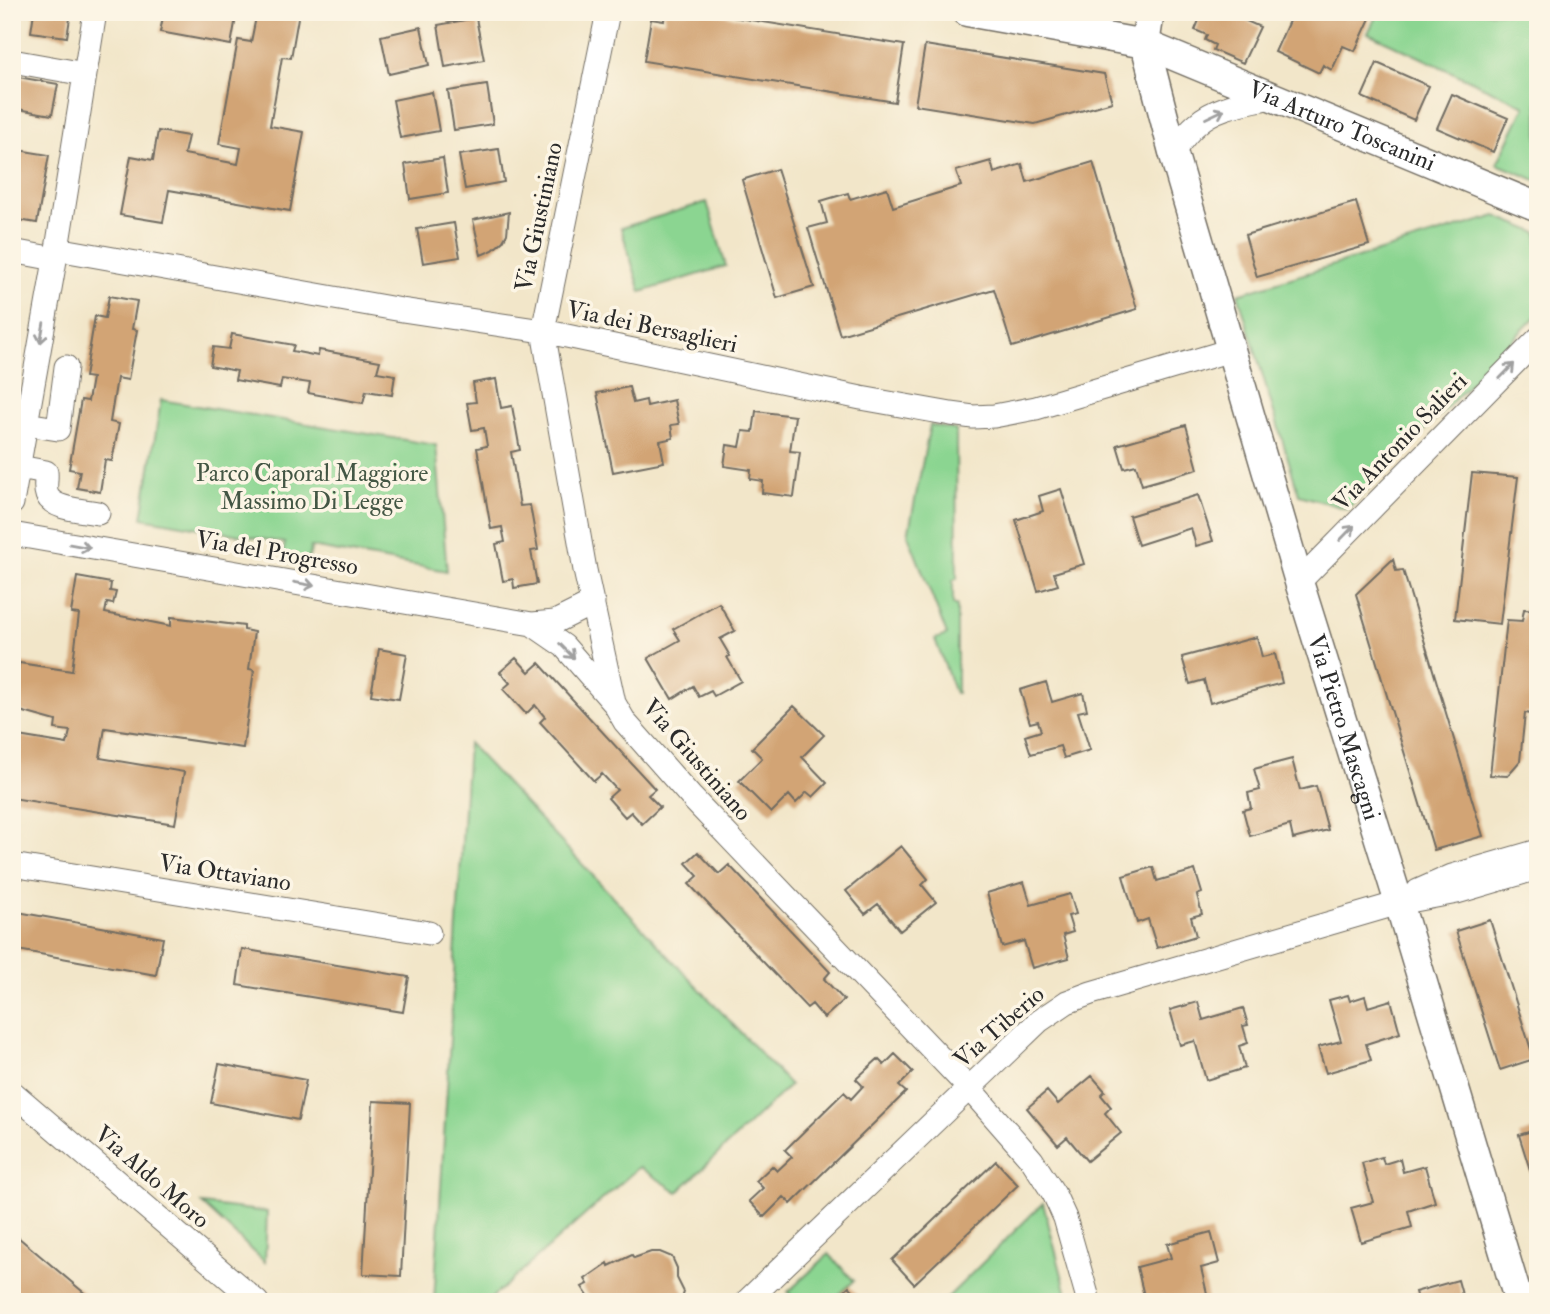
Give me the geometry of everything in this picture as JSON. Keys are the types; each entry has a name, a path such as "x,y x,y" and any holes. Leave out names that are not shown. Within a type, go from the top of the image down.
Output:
{"street":[{"path":"12,503 95,12"},
{"name":"Via Giustiniano","path":"608,12 543,331 614,703 625,722 692,798 969,1088 1032,1160 1054,1194 1068,1227 1089,1302"},
{"path":"1145,44 1150,12"},
{"name":"Via Arturo Toscanini","path":"974,13 1145,44 1538,207"},
{"name":"Via Pietro Mascagni","path":"1145,44 1173,152 1299,582 1519,1302"},
{"path":"12,61 85,74"},
{"path":"1173,152 1188,132 1209,115 1232,106 1270,97"},
{"name":"Via dei Bersaglieri","path":"12,251 543,331 862,398 951,414 984,417 1036,408 1231,350"},
{"name":"Via Antonio Salieri","path":"1299,582 1538,339"},
{"path":"26,424 58,429 66,367"},
{"path":"19,467 46,472 47,496 57,505 98,513"},
{"name":"Via del Progresso","path":"12,534 533,624 555,622 593,603"},
{"name":"Via del Progresso","path":"533,624 564,646 614,703"},
{"path":"1399,903 1439,881 1538,851"},
{"name":"Via Ottaviano","path":"12,865 429,933"},
{"path":"1399,903 1450,894 1538,868"},
{"name":"Via Tiberio","path":"746,1302 1039,1021 1057,1008 1077,997 1399,903"},
{"name":"Via Aldo Moro","path":"12,1092 257,1302"}],"green space":[{"path":"1378,12 1538,12 1538,181 1497,164 1525,106 1368,33"},
{"path":"707,202 726,266 641,292 621,228"},
{"path":"1496,216 1538,233 1538,314 1348,509 1299,495 1238,294"},
{"name":"Parco Caporal Maggiore Massimo Di Legge","path":"161,400 436,445 447,571 311,547 305,561 295,564 286,558 285,543 142,518"},
{"path":"930,425 956,430 957,579 953,580 953,605 957,605 957,693 935,639 947,635 908,535"},
{"path":"468,743 790,1085 678,1192 639,1167 487,1302 434,1302"},
{"path":"1043,1203 1069,1302 943,1302"},
{"path":"202,1204 267,1212 265,1262"},
{"path":"829,1254 854,1281 831,1302 797,1302 788,1292"}],"building":[{"path":"34,12 71,12 67,37 31,32"},
{"path":"164,12 237,12 231,45 160,32"},
{"path":"257,12 299,12 291,58 282,57 270,126 304,132 290,211 169,190 163,222 120,215 131,156 153,160 158,131 188,136 184,154 238,164 241,148 219,144 238,40 251,42"},
{"path":"665,12 702,12 904,45 895,102 644,61 651,19 664,21"},
{"path":"1187,12 1226,12 1260,27 1243,63 1213,50 1215,45 1205,40 1207,35 1195,30 1200,18"},
{"path":"1293,12 1373,12 1355,51 1343,46 1332,70 1323,65 1319,73 1275,52"},
{"path":"476,18 484,60 445,67 438,25"},
{"path":"421,27 429,65 389,74 381,36"},
{"path":"925,45 1104,74 1112,102 1035,124 915,105"},
{"path":"1377,63 1429,86 1414,120 1362,97"},
{"path":"18,77 58,84 52,115 12,108"},
{"path":"487,85 493,124 454,130 448,91"},
{"path":"432,92 439,131 400,138 393,100"},
{"path":"1452,94 1508,118 1493,152 1437,128"},
{"path":"12,149 49,155 37,223 12,219"},
{"path":"499,149 504,182 465,189 459,155"},
{"path":"443,158 448,193 410,199 405,164"},
{"path":"991,161 994,173 1022,164 1027,182 1093,162 1137,309 1012,347 994,289 840,335 808,228 827,223 821,201 848,193 850,199 887,188 893,207 961,186 956,171"},
{"path":"777,169 814,287 777,298 742,180"},
{"path":"1356,202 1369,245 1257,277 1245,235"},
{"path":"509,212 507,234 503,241 493,250 481,255 473,220"},
{"path":"454,223 460,257 423,263 417,229"},
{"path":"109,296 137,301 132,329 137,330 128,380 117,378 110,422 119,424 112,461 105,460 100,492 77,488 80,471 69,469 81,400 88,401 92,378 85,377 95,316 105,318"},
{"path":"232,334 294,345 292,351 318,356 319,350 380,361 377,372 395,375 392,395 366,391 363,403 308,393 310,383 282,379 280,388 235,380 237,371 210,366 213,347 229,349"},
{"path":"496,379 501,408 512,406 520,450 511,452 520,506 530,505 538,550 531,551 537,584 514,588 513,579 503,581 496,544 505,542 502,527 491,529 477,448 487,446 484,428 472,430 467,403 476,402 473,383"},
{"path":"629,387 633,403 646,400 647,406 674,400 679,424 671,425 673,438 660,441 664,462 613,472 597,393"},
{"path":"756,411 795,416 790,451 800,452 794,497 762,493 763,481 750,479 751,470 724,466 727,445 740,447 743,431 753,432"},
{"path":"1186,425 1198,469 1142,485 1136,465 1124,468 1117,445"},
{"path":"1472,473 1518,477 1500,624 1455,619"},
{"path":"1061,489 1084,564 1054,573 1058,585 1038,591 1016,520 1043,511 1039,496"},
{"path":"1198,495 1213,541 1196,546 1191,528 1138,545 1129,516"},
{"path":"1393,559 1396,571 1403,570 1483,836 1434,850 1356,594"},
{"path":"77,577 111,583 110,591 116,592 113,604 107,603 105,613 171,626 171,617 244,626 244,630 254,632 249,669 254,670 243,748 105,728 100,758 184,772 175,824 12,798 12,735 67,744 70,731 55,729 56,721 13,709 19,663 72,671 79,614 71,613"},
{"path":"719,603 735,631 720,639 741,681 714,696 711,691 699,697 693,686 672,699 648,658 680,640 673,629"},
{"path":"1524,609 1538,610 1538,715 1525,713 1520,761 1507,776 1490,775 1507,620 1522,621"},
{"path":"1257,637 1262,657 1275,654 1282,683 1210,703 1204,680 1190,684 1182,657"},
{"path":"379,649 407,654 399,699 371,695"},
{"path":"516,658 529,672 539,663 655,789 648,795 660,807 642,824 631,812 625,817 608,798 617,790 602,774 594,781 540,722 545,717 535,705 526,714 503,689 510,683 500,672"},
{"path":"1046,682 1052,702 1083,693 1087,710 1078,712 1090,750 1064,758 1060,746 1031,754 1025,736 1041,731 1038,721 1030,723 1020,690"},
{"path":"794,706 824,735 802,757 827,783 813,797 807,792 796,803 789,795 771,813 739,781 762,758 752,748"},
{"path":"1292,759 1300,790 1316,786 1328,830 1293,839 1290,825 1250,836 1243,810 1251,808 1248,793 1260,790 1254,769"},
{"path":"901,846 928,879 922,885 936,902 900,931 878,904 865,914 846,891"},
{"path":"698,852 719,874 729,865 830,972 824,979 844,1000 824,1018 812,1004 807,1008 689,884 698,876 686,863"},
{"path":"1153,867 1157,881 1195,870 1202,893 1197,895 1202,914 1191,917 1196,936 1157,948 1148,919 1137,923 1123,876"},
{"path":"1024,882 1031,905 1070,894 1076,914 1068,916 1073,932 1063,935 1069,958 1032,968 1024,941 1002,947 987,893"},
{"path":"12,911 163,938 156,975 12,949"},
{"path":"1490,920 1534,1059 1500,1070 1456,931"},
{"path":"242,949 409,977 403,1012 237,985"},
{"path":"1348,995 1350,1001 1365,996 1368,1007 1391,1000 1400,1033 1366,1044 1371,1060 1326,1073 1318,1047 1341,1041 1329,1000"},
{"path":"1198,1002 1203,1020 1243,1008 1248,1025 1243,1026 1248,1043 1239,1046 1245,1068 1206,1080 1195,1041 1180,1045 1170,1010"},
{"path":"895,1054 913,1072 899,1086 906,1092 791,1204 784,1197 764,1217 749,1201 763,1188 756,1181 772,1166 777,1171 792,1157 785,1150 844,1092 851,1099 863,1086 856,1079 878,1059 884,1065"},
{"path":"219,1064 306,1080 298,1120 211,1103"},
{"path":"1092,1076 1105,1091 1101,1095 1111,1107 1105,1113 1121,1133 1087,1161 1067,1137 1058,1145 1027,1108 1047,1091 1058,1104"},
{"path":"373,1101 410,1103 401,1276 363,1274"},
{"path":"1538,1129 1538,1192 1537,1192 1519,1135"},
{"path":"1382,1157 1384,1164 1400,1159 1403,1172 1425,1166 1435,1202 1408,1211 1412,1227 1361,1242 1351,1208 1373,1202 1362,1163"},
{"path":"996,1161 1018,1185 914,1284 892,1260"},
{"path":"12,1232 95,1302 12,1302"},
{"path":"1211,1232 1219,1263 1201,1268 1209,1302 1167,1302 1165,1295 1145,1300 1137,1267 1171,1258 1167,1244"},
{"path":"651,1252 672,1257 684,1292 681,1302 592,1302 582,1287 588,1284 585,1279 608,1263 609,1266 632,1255 634,1258"},
{"path":"1458,1280 1464,1302 1418,1302 1415,1292"},
{"path":"849,1286 864,1302 833,1302"}]}
